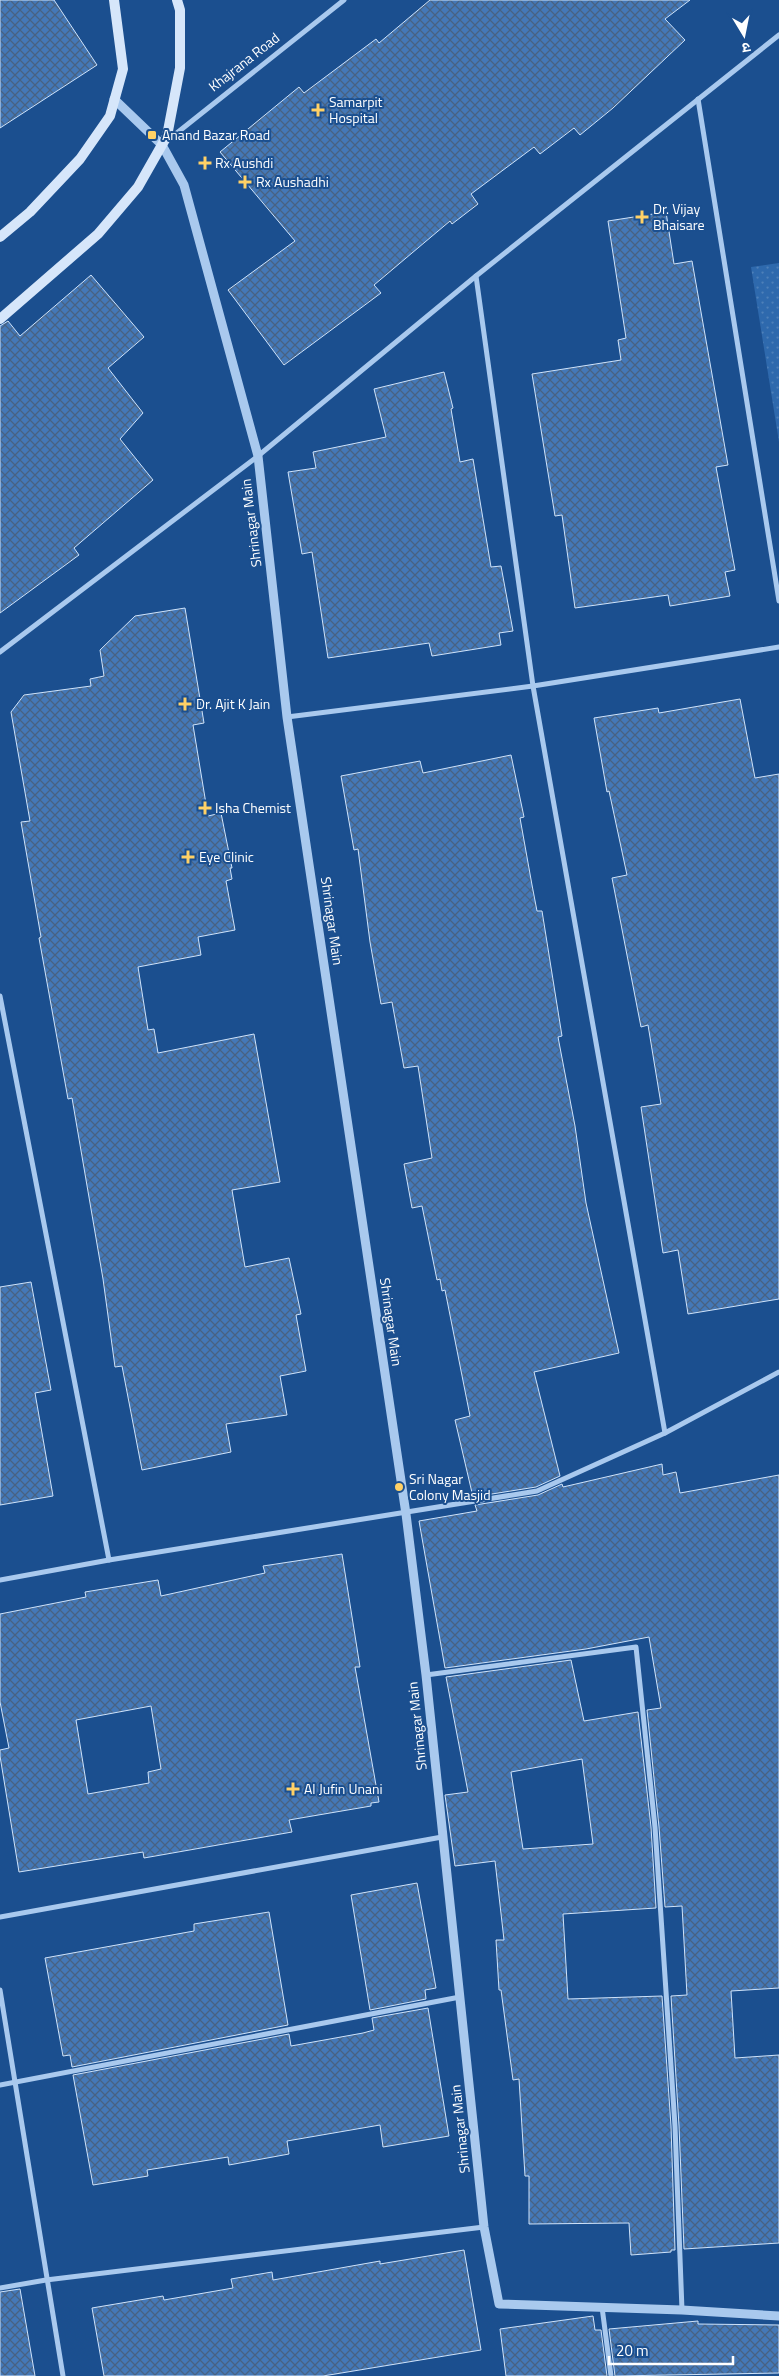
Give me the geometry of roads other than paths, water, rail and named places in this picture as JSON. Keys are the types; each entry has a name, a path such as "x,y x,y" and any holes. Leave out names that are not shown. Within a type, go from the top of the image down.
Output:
{"main road":[{"path":"0,237 30,212 80,159 110,116 122,69 114,0"},
{"path":"0,319 98,234 138,187 162,145 167,136 180,68 180,10 178,0"}],"street":[{"name":"Khajrana Road","path":"162,145 344,0"},
{"path":"0,652 258,456 476,276 779,35"},
{"path":"698,99 779,601"},
{"name":"Shrinagar Main","path":"114,100 162,145 184,185 258,456 287,717 406,1514 426,1674 484,2227 498,2304 682,2310 779,2316"},
{"path":"476,276 533,686 665,1433"},
{"path":"287,717 533,686 779,646"},
{"path":"0,996 109,1560"},
{"path":"0,1580 109,1560 406,1514 537,1491 665,1433 779,1372"},
{"path":"426,1674 636,1647 656,1837 675,2126 682,2310"},
{"path":"0,1916 442,1836"},
{"path":"0,1990 63,2376"},
{"path":"0,2085 460,1997"},
{"path":"0,2288 46,2280 484,2227"},
{"path":"602,2307 611,2376"}],"place":[{"name":"Samarpit Hospital","path":"318,110"},
{"name":"Anand Bazar Road","path":"152,135"},
{"name":"Rx Aushdi","path":"205,163"},
{"name":"Rx Aushadhi","path":"245,182"},
{"name":"Dr. Vijay Bhaisare","path":"642,217"},
{"name":"Dr. Ajit K Jain","path":"185,704"},
{"name":"Isha Chemist","path":"205,808"},
{"name":"Eye Clinic","path":"188,857"},
{"name":"Sri Nagar Colony Masjid","path":"399,1487"},
{"name":"Al Jufin Unani","path":"293,1789"}]}
